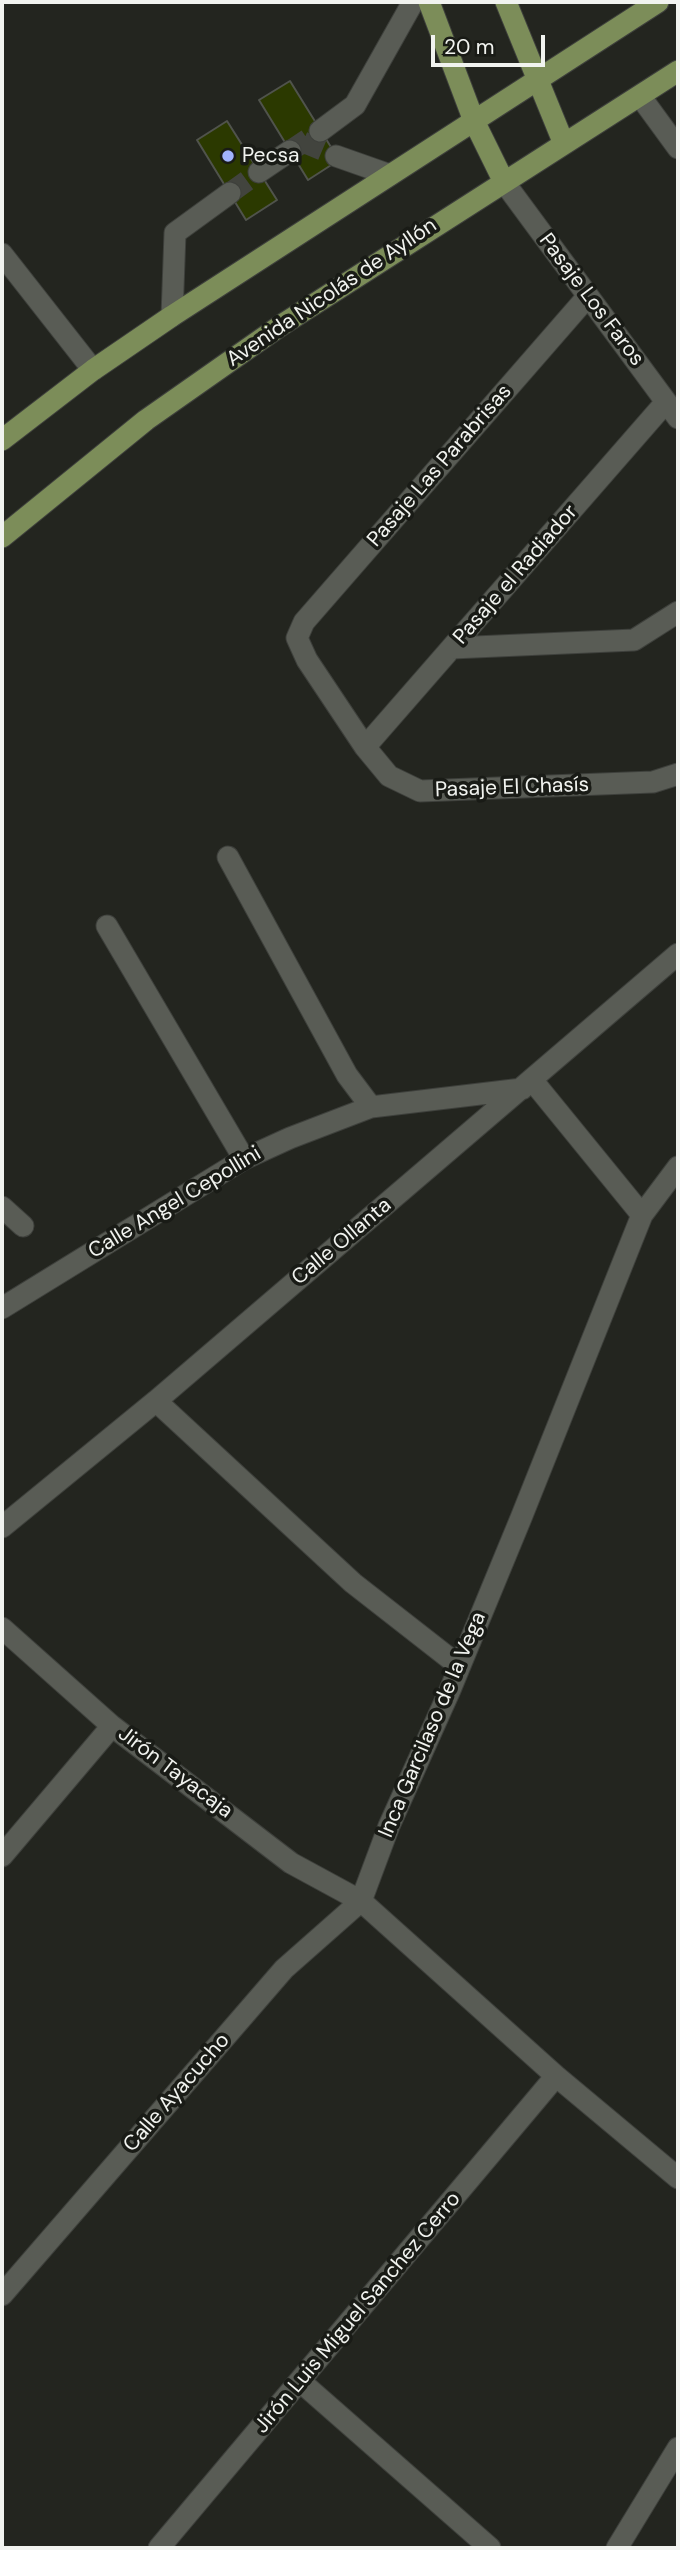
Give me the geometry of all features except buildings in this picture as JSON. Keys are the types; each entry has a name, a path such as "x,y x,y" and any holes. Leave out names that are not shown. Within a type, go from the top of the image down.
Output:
{"main road":[{"path":"429,2 474,121 504,182"},
{"path":"506,2 564,144"},
{"path":"2,440 93,370 172,316 658,2"},
{"name":"Avenida Nicolás de Ayllón","path":"2,537 146,420 280,326 678,71"}],"street":[{"path":"320,131 355,105 413,2"},
{"path":"640,96 678,148"},
{"path":"259,172 290,151"},
{"path":"336,156 390,175"},
{"name":"Pasaje Los Faros","path":"504,182 672,410"},
{"path":"172,316 175,233 230,193"},
{"path":"2,254 93,370"},
{"name":"Pasaje Las Parabrisas","path":"297,638 304,622 588,296"},
{"name":"Pasaje el Radiador","path":"365,747 452,648 672,410"},
{"path":"452,648 634,640 678,612"},
{"name":"Pasaje El Chasís","path":"297,638 307,660 365,747 389,776 420,791 653,782 678,774"},
{"path":"228,857 347,1075 372,1107"},
{"path":"107,926 244,1159"},
{"name":"Calle Ollanta","path":"2,1527 156,1401 678,954"},
{"path":"527,1084 642,1215"},
{"name":"Calle Angel Cepollini","path":"2,1308 244,1159 372,1107 527,1084"},
{"name":"Inca Garcilaso de la Vega","path":"361,1901 642,1215 678,1167"},
{"path":"2,1207 23,1226"},
{"path":"156,1401 353,1583 458,1665"},
{"name":"Jirón Tayacaja","path":"2,1628 112,1726 291,1863 361,1901"},
{"path":"2,1856 112,1726"},
{"path":"361,1901 556,2076 678,2178"},
{"name":"Calle Ayacucho","path":"2,2295 284,1969 361,1901"},
{"name":"Jirón Luis Miguel Sanchez Cerro","path":"159,2548 556,2076"},
{"path":"301,2382 490,2548"},
{"path":"617,2548 678,2448"}],"tunnel":[{"path":"290,151 320,131"},
{"path":"303,142 336,156"},
{"path":"230,193 259,172"}],"place":[{"name":"Pecsa","path":"228,156"}]}
